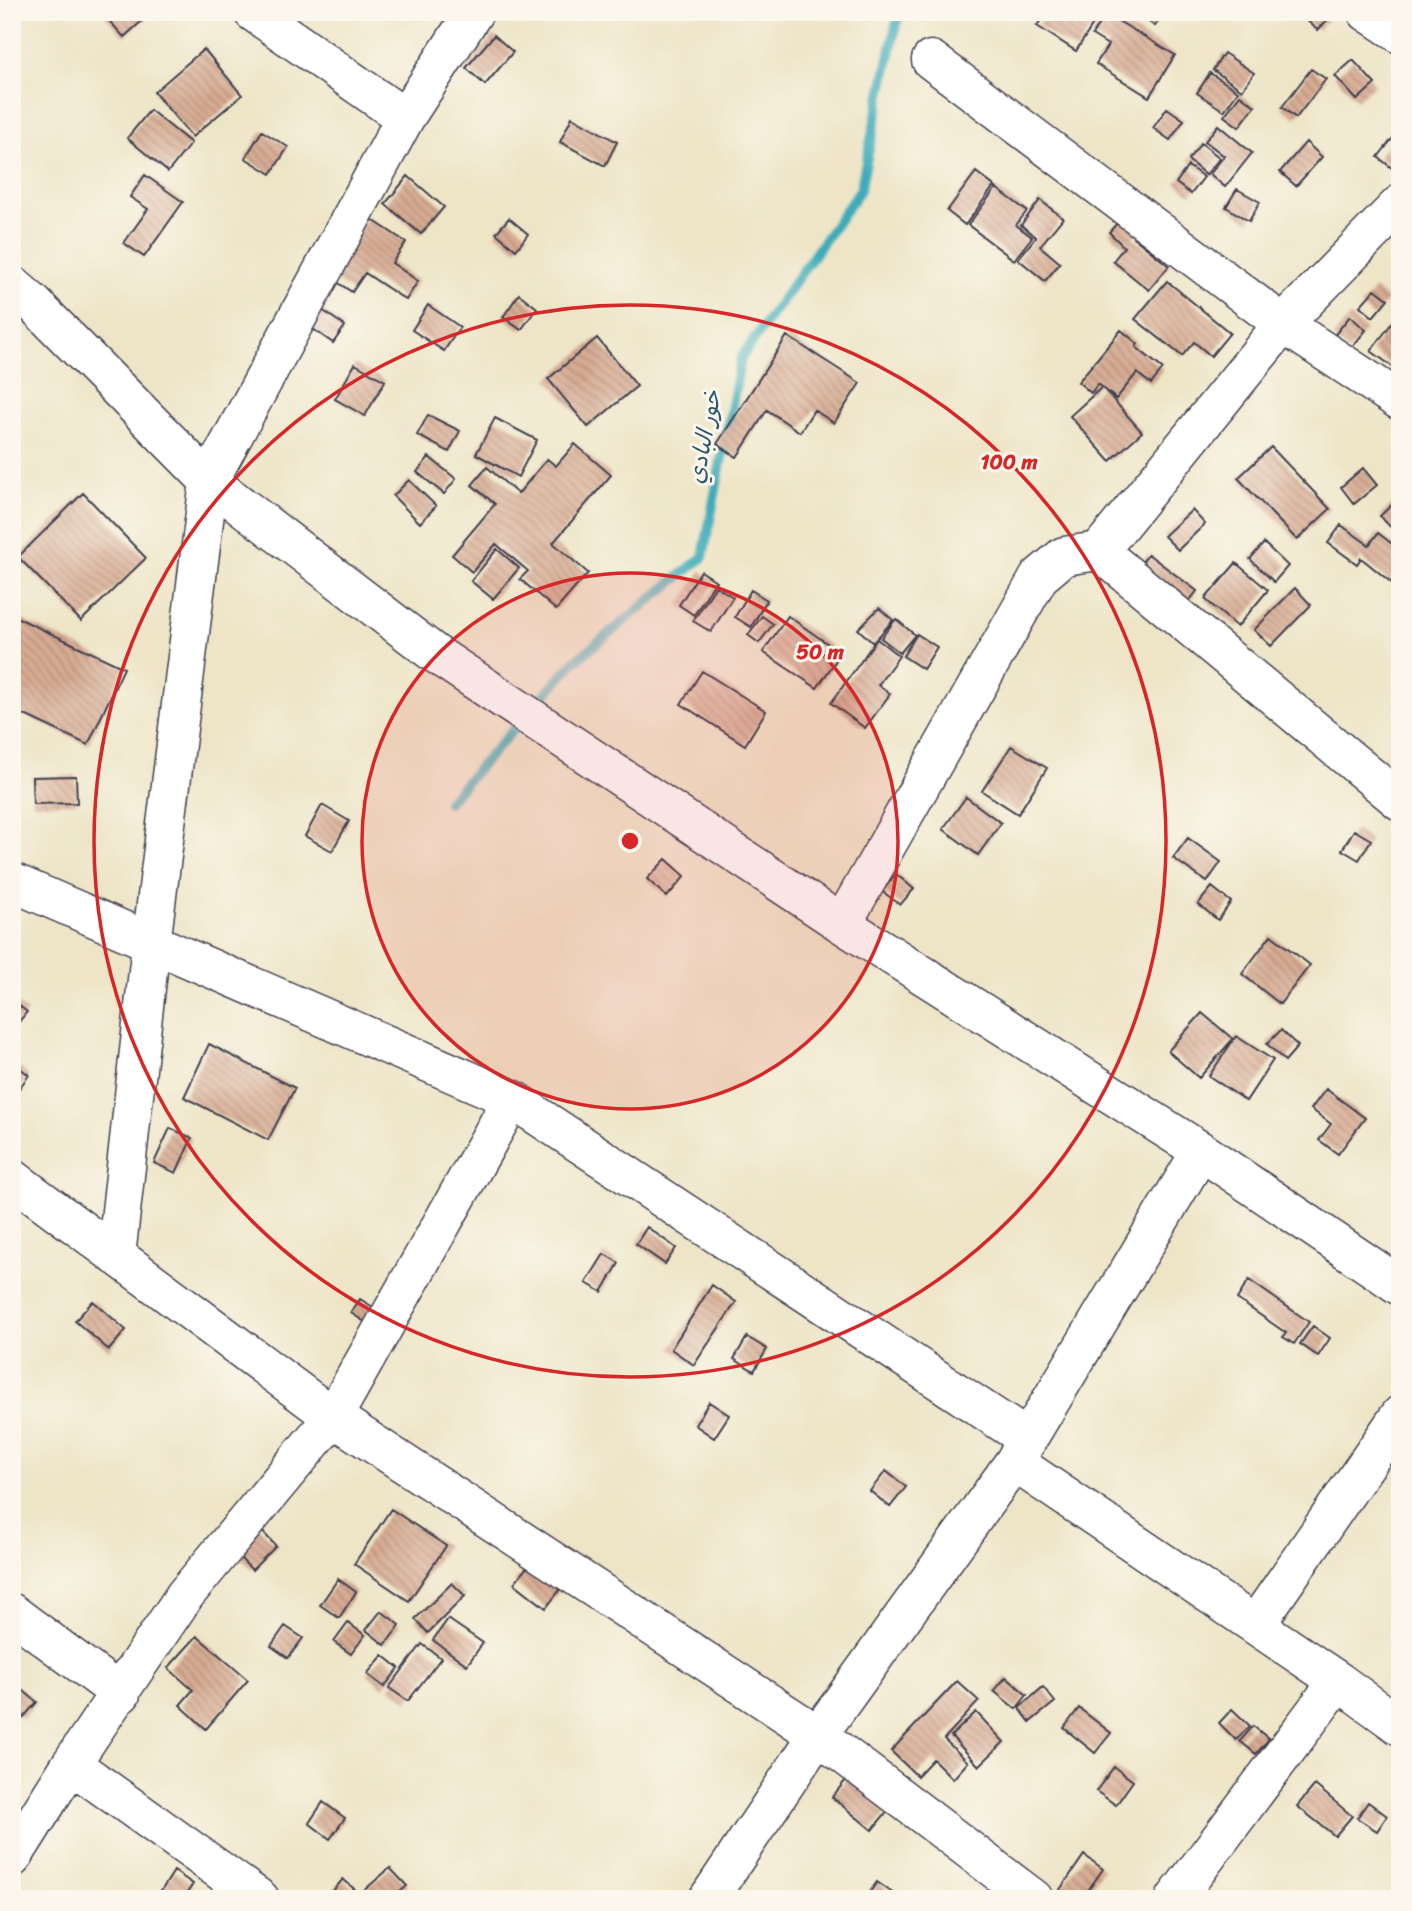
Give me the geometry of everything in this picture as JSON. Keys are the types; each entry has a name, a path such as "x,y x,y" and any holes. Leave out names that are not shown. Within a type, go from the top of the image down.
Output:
{"street":[{"path":"253,12 405,118"},
{"path":"116,1256 151,944 209,481 405,118 474,12"},
{"path":"1367,12 1400,34"},
{"path":"931,60 1283,324 1400,401"},
{"path":"842,924 1040,577 1064,556 1099,551 1283,324 1400,204"},
{"path":"20,304 209,481 433,653 842,924 1201,1151 1400,1286"},
{"path":"1099,551 1400,801"},
{"path":"12,882 512,1099 1020,1450 1255,1624 1400,1726"},
{"path":"12,1858 71,1764 186,1595 333,1417 512,1099"},
{"path":"708,1899 818,1735 1020,1450 1201,1151"},
{"path":"12,1178 333,1417 818,1735 1034,1899"},
{"path":"1255,1624 1394,1435"},
{"path":"12,1613 121,1694"},
{"path":"1175,1899 1338,1681"},
{"path":"71,1764 260,1899"}],"building":[{"path":"101,12 152,12 124,37"},
{"path":"1046,12 1101,12 1076,51 1037,26"},
{"path":"1134,12 1164,12 1155,26"},
{"path":"1297,12 1320,12 1328,19 1318,30"},
{"path":"1105,13 1175,55 1149,97 1096,64 1108,45 1092,35"},
{"path":"494,35 513,52 485,85 466,68"},
{"path":"204,49 242,95 192,137 154,92"},
{"path":"1224,53 1254,73 1242,90 1213,70"},
{"path":"1353,60 1375,84 1357,100 1335,76"},
{"path":"1311,69 1326,79 1296,118 1282,107"},
{"path":"1210,73 1238,91 1224,111 1197,93"},
{"path":"1240,95 1255,106 1239,127 1224,116"},
{"path":"1167,108 1184,120 1170,140 1153,128"},
{"path":"150,110 191,143 168,172 127,138"},
{"path":"572,117 617,142 605,166 560,142"},
{"path":"1218,125 1252,153 1225,187 1210,174 1224,156 1205,141"},
{"path":"1400,129 1400,170 1398,173 1378,157"},
{"path":"262,131 288,147 271,174 245,158"},
{"path":"1306,142 1322,157 1296,186 1280,172"},
{"path":"1201,143 1220,158 1206,175 1188,160"},
{"path":"1188,166 1204,177 1191,194 1176,183"},
{"path":"976,172 994,186 965,225 947,211"},
{"path":"145,175 183,202 144,257 124,243 148,209 130,197"},
{"path":"408,176 444,207 421,234 385,204"},
{"path":"996,188 1027,211 1016,225 1032,237 1014,260 968,225"},
{"path":"1237,189 1260,202 1249,221 1226,207"},
{"path":"1040,200 1063,218 1040,246 1060,263 1045,281 1018,259 1036,237 1021,225"},
{"path":"1124,216 1139,231 1133,237 1169,266 1149,290 1113,261 1124,247 1109,232"},
{"path":"368,217 406,242 392,263 418,281 406,300 365,273 352,292 328,276"},
{"path":"509,218 528,234 516,250 496,233"},
{"path":"1167,281 1230,333 1211,356 1194,342 1182,356 1135,319"},
{"path":"1375,289 1388,299 1373,317 1360,306"},
{"path":"519,294 537,308 521,330 503,317"},
{"path":"315,305 345,326 333,343 303,322"},
{"path":"428,305 460,327 444,351 412,330"},
{"path":"1400,312 1400,372 1371,351"},
{"path":"1350,316 1366,330 1349,351 1333,337"},
{"path":"1121,330 1138,344 1136,347 1163,369 1151,384 1137,373 1116,399 1098,384 1091,393 1078,382"},
{"path":"787,336 860,383 834,423 814,410 800,432 767,410 737,457 717,444"},
{"path":"597,338 637,386 588,427 548,379"},
{"path":"355,364 385,381 365,416 335,399"},
{"path":"1102,387 1142,432 1110,461 1070,416"},
{"path":"428,415 460,431 449,452 417,435"},
{"path":"495,418 537,440 518,477 476,454"},
{"path":"575,444 611,475 553,543 588,573 556,610 520,579 528,571 496,544 472,572 452,555 495,504 472,485 487,467 518,494 547,459 556,466"},
{"path":"1271,447 1330,509 1297,540 1238,478"},
{"path":"429,457 456,479 444,494 417,472"},
{"path":"1363,468 1377,485 1354,504 1341,487"},
{"path":"409,480 436,506 420,523 393,496"},
{"path":"83,493 146,558 81,621 18,557"},
{"path":"1397,500 1400,504 1400,537 1380,516"},
{"path":"1192,510 1205,524 1178,550 1164,536"},
{"path":"1341,525 1369,545 1378,533 1400,550 1400,572 1392,583 1361,558 1357,564 1328,543"},
{"path":"1264,543 1288,566 1274,582 1250,559"},
{"path":"497,549 519,568 493,599 471,581"},
{"path":"1148,554 1197,591 1181,612 1133,575"},
{"path":"1236,563 1268,590 1237,627 1205,599"},
{"path":"701,571 716,581 694,615 679,605"},
{"path":"716,586 733,597 711,632 693,621"},
{"path":"1295,588 1311,605 1271,646 1254,630"},
{"path":"751,590 767,600 751,627 735,617"},
{"path":"879,608 893,620 873,643 858,629"},
{"path":"762,616 773,624 759,643 748,635"},
{"path":"788,616 841,653 817,688 763,652"},
{"path":"16,617 124,668 88,745 12,709 12,626"},
{"path":"896,619 915,635 900,653 881,638"},
{"path":"917,634 937,647 923,669 903,656"},
{"path":"877,639 899,656 878,685 890,694 865,728 831,703"},
{"path":"702,671 766,711 745,745 681,704"},
{"path":"1011,746 1047,768 1018,814 982,791"},
{"path":"76,776 77,803 33,804 32,777"},
{"path":"966,797 1001,823 978,855 943,829"},
{"path":"322,805 349,821 332,851 305,836"},
{"path":"1354,830 1371,840 1359,860 1342,850"},
{"path":"1188,838 1221,862 1207,882 1173,858"},
{"path":"666,859 685,876 667,897 647,879"},
{"path":"896,874 914,889 900,905 882,891"},
{"path":"1212,887 1231,902 1218,920 1198,904"},
{"path":"1271,935 1310,965 1280,1004 1242,974"},
{"path":"12,1000 27,1012 12,1030"},
{"path":"1202,1013 1233,1039 1199,1078 1168,1051"},
{"path":"1281,1030 1298,1046 1285,1061 1267,1044"},
{"path":"1236,1036 1273,1060 1246,1101 1209,1076"},
{"path":"209,1044 295,1088 268,1140 184,1097"},
{"path":"12,1062 29,1075 12,1098"},
{"path":"1326,1089 1365,1118 1338,1154 1319,1140 1331,1124 1311,1109"},
{"path":"170,1128 192,1138 176,1173 154,1163"},
{"path":"647,1227 676,1248 665,1264 636,1244"},
{"path":"604,1254 619,1263 602,1292 586,1283"},
{"path":"1249,1280 1309,1322 1294,1344 1283,1337 1286,1333 1237,1299"},
{"path":"712,1285 736,1302 694,1365 671,1349"},
{"path":"360,1299 391,1318 382,1333 351,1313"},
{"path":"93,1301 126,1330 109,1350 75,1321"},
{"path":"1313,1326 1330,1338 1318,1356 1300,1344"},
{"path":"747,1337 767,1349 754,1371 734,1359"},
{"path":"709,1402 729,1415 714,1438 695,1425"},
{"path":"886,1471 906,1487 890,1507 870,1491"},
{"path":"391,1509 446,1546 409,1601 354,1564"},
{"path":"256,1525 276,1546 252,1570 231,1549"},
{"path":"531,1562 562,1587 546,1608 514,1583"},
{"path":"338,1579 356,1592 339,1618 320,1605"},
{"path":"452,1583 465,1596 428,1633 415,1619"},
{"path":"381,1611 400,1625 385,1645 366,1630"},
{"path":"448,1619 483,1643 467,1665 433,1640"},
{"path":"348,1623 365,1635 351,1654 334,1642"},
{"path":"285,1626 303,1638 288,1658 271,1646"},
{"path":"197,1636 248,1680 206,1729 180,1705 193,1690 168,1668"},
{"path":"422,1644 441,1658 408,1701 389,1688"},
{"path":"383,1655 399,1668 384,1687 367,1674"},
{"path":"1006,1677 1027,1695 1016,1709 994,1691"},
{"path":"957,1681 979,1701 944,1739 968,1762 953,1779 933,1759 917,1776 891,1751"},
{"path":"19,1687 37,1702 22,1719 12,1711 12,1695"},
{"path":"1043,1687 1055,1702 1030,1722 1019,1708"},
{"path":"1079,1708 1111,1733 1095,1753 1064,1728"},
{"path":"1232,1709 1250,1726 1236,1740 1219,1723"},
{"path":"976,1712 1004,1742 979,1766 951,1736"},
{"path":"1253,1726 1269,1739 1256,1754 1240,1741"},
{"path":"1114,1767 1133,1781 1116,1805 1096,1791"},
{"path":"850,1775 890,1808 872,1830 832,1797"},
{"path":"1315,1785 1352,1816 1335,1836 1297,1806"},
{"path":"323,1802 345,1818 330,1839 309,1823"},
{"path":"1368,1802 1387,1816 1377,1831 1357,1818"},
{"path":"1084,1855 1103,1869 1082,1899 1064,1899 1057,1894"},
{"path":"390,1868 407,1886 394,1897 396,1899 368,1899 362,1892"},
{"path":"174,1871 193,1884 183,1899 156,1899"},
{"path":"343,1879 361,1895 358,1899 326,1899"},
{"path":"877,1882 901,1899 865,1899"}],"waterway":[{"name":"خور البادي","path":"532,709 574,662 703,557 741,358 860,190 899,12"},
{"name":"خور البادي","path":"448,802 521,721"}]}
